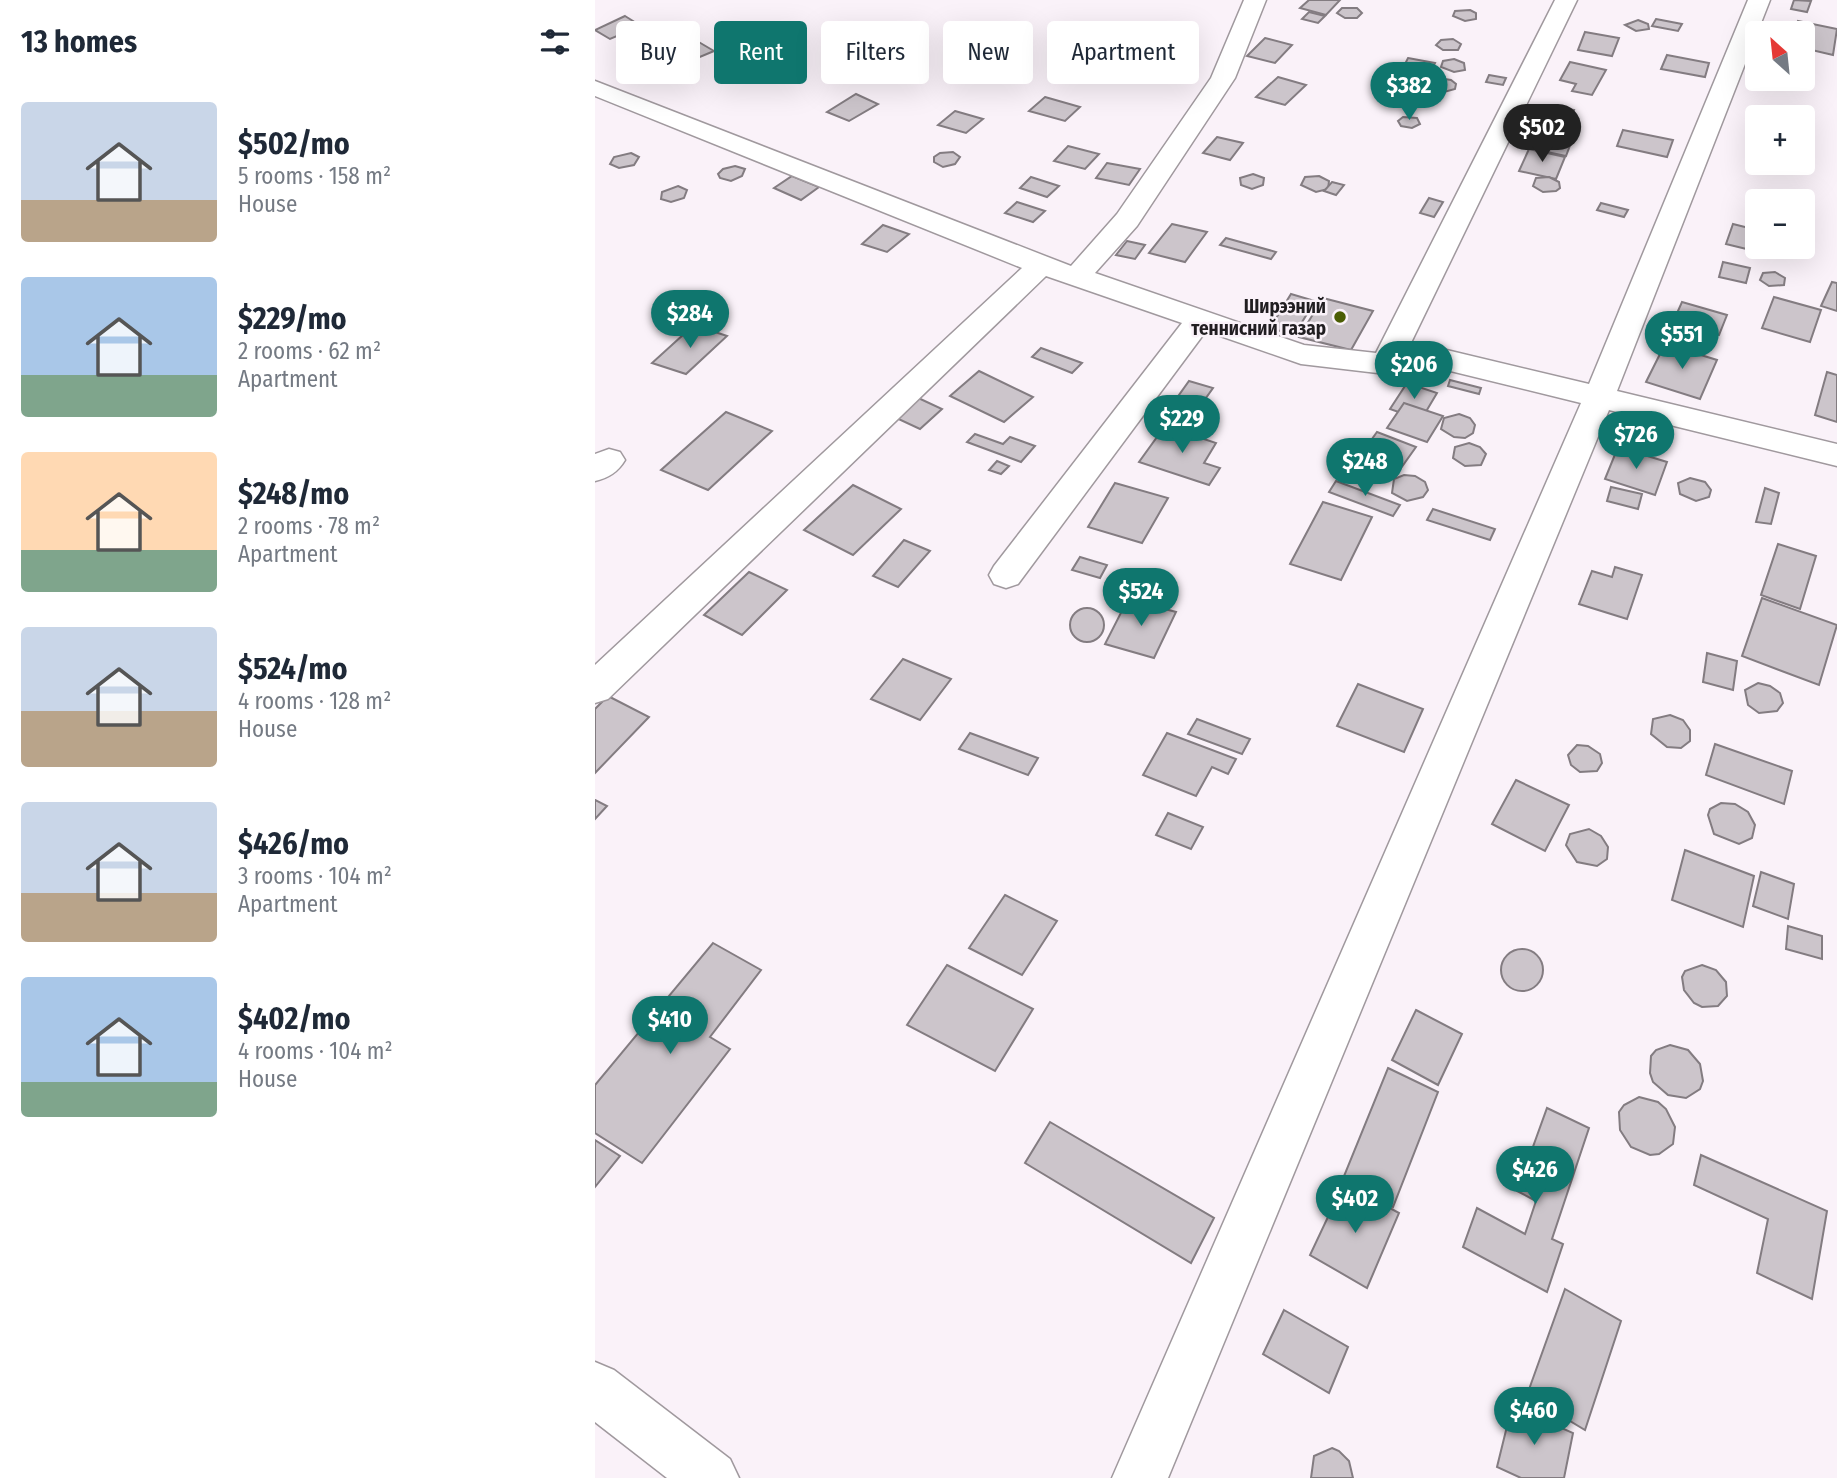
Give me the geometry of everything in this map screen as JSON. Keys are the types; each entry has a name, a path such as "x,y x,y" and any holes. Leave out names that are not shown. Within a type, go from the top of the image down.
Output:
{"street":[{"path":"1077,276 1127,220 1223,78 1255,0"},
{"path":"1386,364 1566,0"},
{"path":"1140,1478 1599,397 1759,0"},
{"path":"595,88 1041,266 1301,354 1386,364 1434,357 1837,455"},
{"path":"595,688 1041,266"},
{"path":"1006,575 1201,318"},
{"path":"595,1389 711,1478"}],"building":[{"path":"1309,0 1340,0 1326,15 1300,8"},
{"path":"1794,0 1811,1 1807,12 1791,9"},
{"path":"1342,8 1357,8 1362,13 1357,18 1345,18 1337,13"},
{"path":"1470,10 1476,13 1476,19 1465,21 1453,16 1455,11"},
{"path":"1309,12 1325,16 1318,23 1302,19"},
{"path":"625,16 633,21 616,21 616,36 610,39 595,30"},
{"path":"1656,19 1682,24 1678,31 1652,26"},
{"path":"1638,20 1648,24 1649,29 1636,31 1625,25"},
{"path":"1815,24 1837,29 1833,55 1815,51"},
{"path":"1585,32 1619,38 1612,56 1578,50"},
{"path":"1265,38 1292,45 1275,63 1247,56"},
{"path":"1453,39 1461,44 1458,50 1443,50 1436,45 1441,40"},
{"path":"700,43 714,51 700,57"},
{"path":"1667,55 1709,63 1705,77 1661,69"},
{"path":"1408,58 1435,63 1430,73 1403,68"},
{"path":"1454,59 1464,63 1465,70 1454,72 1441,67 1443,61"},
{"path":"1570,62 1606,70 1592,95 1572,91 1576,84 1560,80"},
{"path":"1489,75 1506,78 1503,85 1486,82"},
{"path":"1278,77 1306,85 1285,105 1256,97"},
{"path":"1438,78 1451,80 1456,84 1455,89 1444,92 1433,89 1430,82"},
{"path":"1394,81 1418,86 1406,104 1382,99"},
{"path":"856,94 878,104 849,121 827,112"},
{"path":"1045,97 1080,107 1065,121 1029,111"},
{"path":"1547,105 1574,110 1565,132 1537,126"},
{"path":"955,111 983,119 966,133 938,125"},
{"path":"1403,117 1417,118 1420,124 1412,128 1401,126 1398,121"},
{"path":"1623,130 1673,140 1667,157 1617,146"},
{"path":"1536,132 1572,140 1566,156 1528,148"},
{"path":"1217,137 1243,143 1230,160 1203,153"},
{"path":"1068,146 1099,154 1085,169 1054,161"},
{"path":"1529,149 1565,157 1556,179 1519,171"},
{"path":"953,152 960,157 955,164 943,167 934,162 934,157 940,153"},
{"path":"631,153 639,157 634,165 619,168 610,164 614,157"},
{"path":"1107,163 1140,169 1129,185 1096,178"},
{"path":"735,166 745,169 742,176 731,181 720,178 718,174 723,169"},
{"path":"1253,174 1264,178 1263,185 1252,189 1241,185 1240,178"},
{"path":"792,176 819,187 801,200 774,188"},
{"path":"1319,176 1329,181 1328,189 1316,192 1301,185 1305,177"},
{"path":"1031,177 1059,186 1047,197 1020,188"},
{"path":"1549,177 1559,182 1560,188 1556,191 1543,192 1533,186 1536,178"},
{"path":"1332,182 1344,185 1336,195 1324,191"},
{"path":"678,186 687,190 684,198 671,202 661,199 662,192"},
{"path":"1429,198 1443,202 1434,217 1420,213"},
{"path":"1017,202 1045,211 1033,222 1005,213"},
{"path":"1601,203 1628,210 1624,217 1597,210"},
{"path":"1172,224 1207,232 1185,262 1149,253"},
{"path":"1733,224 1745,227 1745,249 1726,244"},
{"path":"883,225 909,234 887,252 862,244"},
{"path":"1226,238 1276,252 1271,259 1220,245"},
{"path":"1127,241 1145,245 1135,259 1116,255"},
{"path":"1723,262 1750,268 1746,283 1719,277"},
{"path":"1775,272 1785,278 1784,285 1769,286 1760,280 1763,273"},
{"path":"1832,282 1837,283 1837,311 1821,306"},
{"path":"1291,294 1315,301 1294,335 1270,328"},
{"path":"1774,297 1821,310 1810,342 1762,328"},
{"path":"1323,298 1373,311 1351,350 1299,337"},
{"path":"1682,302 1727,315 1719,335 1673,322"},
{"path":"694,325 727,336 686,374 652,363"},
{"path":"1670,325 1707,336 1700,353 1663,341"},
{"path":"1665,344 1717,360 1700,399 1646,382"},
{"path":"1041,348 1082,363 1072,373 1032,357"},
{"path":"979,371 1033,397 1004,422 950,396"},
{"path":"1827,372 1837,375 1837,422 1815,415"},
{"path":"1450,380 1481,388 1479,394 1448,386"},
{"path":"1189,381 1213,388 1198,409 1174,402"},
{"path":"1407,383 1437,393 1421,420 1390,409"},
{"path":"914,396 942,409 920,429 892,416"},
{"path":"1404,403 1443,416 1427,442 1387,428"},
{"path":"726,412 772,431 708,490 661,470"},
{"path":"1459,414 1470,418 1475,425 1473,433 1465,438 1454,437 1441,429 1444,418"},
{"path":"1165,426 1216,443 1204,463 1220,468 1209,485 1139,462"},
{"path":"1377,432 1416,447 1401,468 1362,453"},
{"path":"975,434 1003,444 1010,437 1035,446 1021,462 967,442"},
{"path":"1469,443 1480,447 1486,454 1481,465 1465,466 1453,458 1455,447"},
{"path":"1618,447 1667,462 1655,495 1605,479"},
{"path":"997,461 1009,466 1001,474 989,470"},
{"path":"1404,475 1415,476 1425,482 1428,490 1423,497 1407,501 1392,493 1394,479"},
{"path":"1690,478 1705,482 1711,490 1709,497 1696,501 1680,494 1678,483"},
{"path":"1336,481 1400,505 1393,516 1329,492"},
{"path":"1115,483 1168,498 1142,543 1088,527"},
{"path":"853,485 901,509 853,555 804,530"},
{"path":"1611,487 1642,494 1638,509 1607,501"},
{"path":"1765,488 1779,493 1771,524 1756,522"},
{"path":"1323,502 1372,517 1341,580 1290,564"},
{"path":"1433,509 1495,529 1490,540 1427,520"},
{"path":"904,540 930,551 898,587 873,576"},
{"path":"1778,544 1816,556 1800,609 1761,595"},
{"path":"1080,557 1107,565 1100,578 1072,570"},
{"path":"1615,567 1642,575 1627,619 1579,604 1592,571 1612,577"},
{"path":"749,572 787,590 742,635 704,615"},
{"path":"1762,598 1837,625 1819,685 1742,656"},
{"path":"1128,599 1176,612 1154,658 1105,644"},
{"path":"1087,608 1099,613 1104,625 1099,637 1087,642 1075,637 1070,625 1075,613"},
{"path":"1707,653 1737,661 1733,690 1703,682"},
{"path":"903,659 951,679 920,720 871,699"},
{"path":"1758,683 1770,686 1780,693 1783,703 1777,711 1759,713 1748,705 1745,690"},
{"path":"1358,684 1423,709 1404,752 1337,726"},
{"path":"608,696 649,717 595,773 595,709"},
{"path":"1670,715 1683,720 1690,730 1690,741 1681,748 1667,747 1651,734 1653,719"},
{"path":"1197,719 1250,739 1242,754 1188,734"},
{"path":"970,733 1038,758 1028,775 959,749"},
{"path":"1167,733 1236,759 1228,774 1212,767 1196,796 1143,775"},
{"path":"1715,744 1792,771 1784,804 1706,775"},
{"path":"1577,745 1588,746 1600,754 1602,763 1597,771 1580,772 1571,765 1568,755"},
{"path":"1516,780 1569,805 1545,851 1492,824"},
{"path":"595,800 607,806 595,819"},
{"path":"1721,803 1735,804 1748,812 1755,825 1752,838 1739,844 1714,834 1708,815 1710,809"},
{"path":"1168,813 1203,827 1191,849 1156,835"},
{"path":"1589,829 1601,836 1608,847 1607,859 1597,866 1577,862 1566,845 1570,834"},
{"path":"1685,850 1754,876 1743,927 1672,900"},
{"path":"1761,872 1794,884 1788,919 1753,906"},
{"path":"1005,895 1057,921 1022,975 969,948"},
{"path":"1788,926 1822,936 1822,959 1786,949"},
{"path":"713,943 761,970 710,1037 730,1049 642,1163 595,1133 595,1085"},
{"path":"1522,949 1537,955 1543,970 1537,985 1522,991 1507,985 1501,970 1507,955"},
{"path":"947,965 1033,1009 995,1071 907,1025"},
{"path":"1702,965 1716,970 1726,982 1727,996 1718,1006 1702,1007 1694,1003 1684,990 1682,977 1685,971"},
{"path":"1416,1010 1462,1034 1438,1085 1392,1060"},
{"path":"1670,1045 1688,1050 1700,1064 1703,1081 1700,1089 1686,1098 1668,1095 1653,1082 1650,1073 1651,1056 1656,1050"},
{"path":"1388,1068 1438,1092 1393,1207 1342,1181"},
{"path":"1639,1097 1658,1102 1666,1109 1675,1127 1673,1144 1659,1154 1650,1155 1631,1147 1620,1130 1619,1112 1624,1105"},
{"path":"1547,1108 1589,1128 1552,1239 1563,1244 1547,1292 1463,1247 1477,1208 1525,1234 1536,1201 1517,1191"},
{"path":"1050,1122 1214,1218 1191,1263 1025,1163"},
{"path":"595,1140 620,1156 595,1187"},
{"path":"1701,1155 1827,1211 1812,1299 1757,1273 1768,1219 1694,1185"},
{"path":"1344,1183 1399,1213 1367,1288 1310,1255"},
{"path":"1565,1289 1621,1321 1585,1430 1527,1395"},
{"path":"1284,1310 1348,1347 1329,1393 1263,1354"},
{"path":"1512,1406 1573,1433 1564,1478 1521,1478 1497,1467"},
{"path":"1332,1448 1349,1461 1353,1478 1311,1478 1314,1456"}],"place":[{"name":"Ширээний теннисний газар","path":"1340,317"}]}
